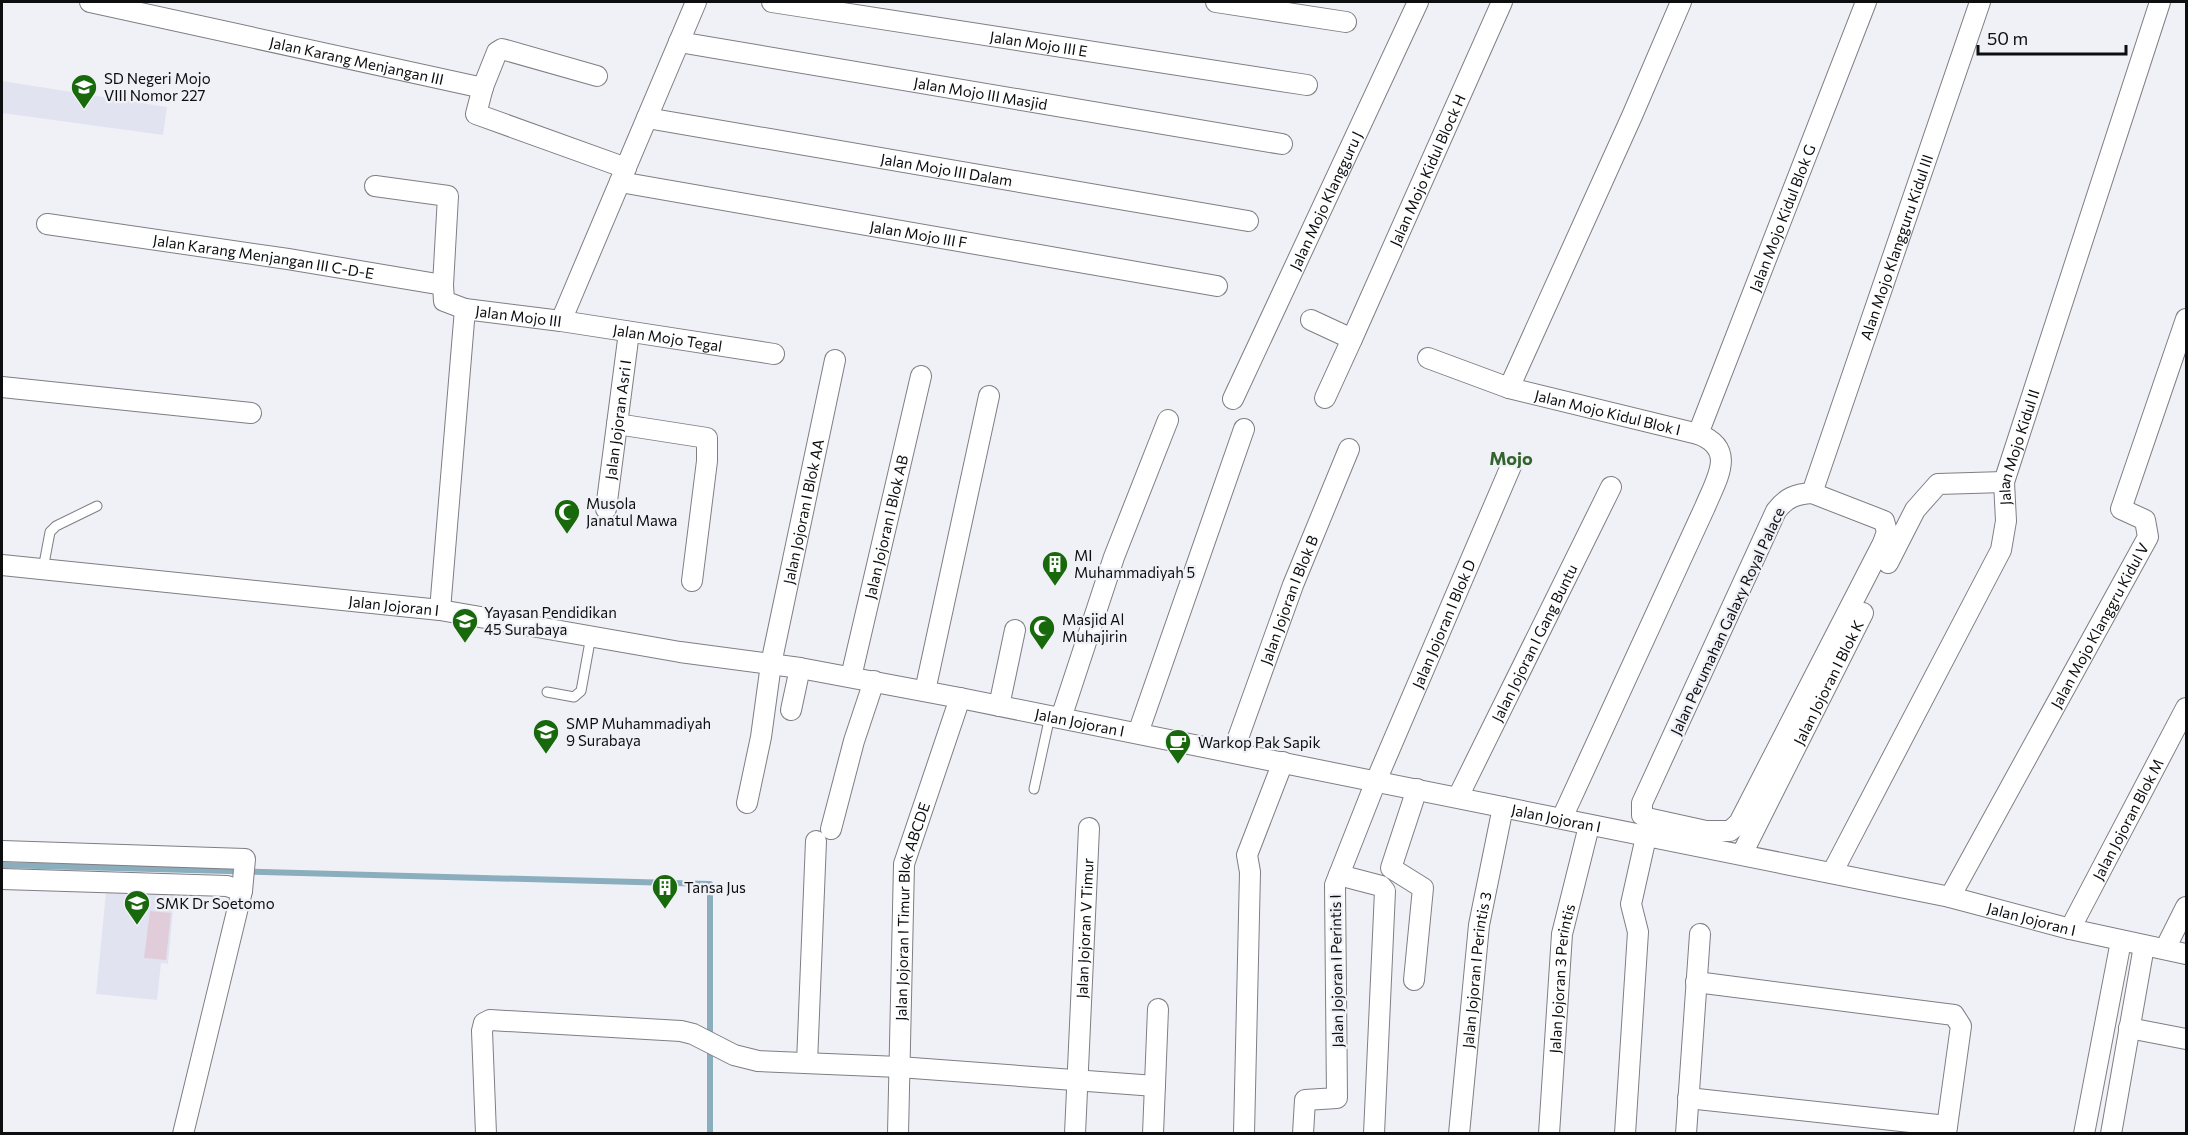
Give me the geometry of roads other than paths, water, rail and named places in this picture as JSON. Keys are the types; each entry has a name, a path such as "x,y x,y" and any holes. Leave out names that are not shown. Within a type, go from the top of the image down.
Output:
{"street":[{"name":"Jalan Karang Menjangan III","path":"90,2 483,88"},
{"name":"Jalan Mojo III","path":"440,610 465,309 561,321 696,2"},
{"name":"Jalan Mojo III E","path":"772,2 1307,85"},
{"path":"1216,2 1346,22"},
{"name":"Jalan Mojo Klangguru J","path":"1233,399 1418,2"},
{"name":"Jalan Mojo Kidul Block H","path":"1325,398 1502,2"},
{"path":"1509,388 1681,2"},
{"name":"Jalan Mojo Kidul Blok G","path":"1698,434 1866,2"},
{"name":"Alan Mojo Klangguru Kidul III","path":"1812,493 1980,2"},
{"name":"Jalan Mojo Kidul II","path":"1832,873 2001,550 2006,521 2004,482 2160,2"},
{"name":"Jalan Mojo III Masjid","path":"679,42 1282,144"},
{"path":"483,88 498,52 505,48 597,76"},
{"name":"Jalan Mojo III F","path":"483,88 478,115 623,175 1217,286"},
{"name":"Jalan Mojo III Dalam","path":"647,118 1248,221"},
{"path":"375,186 448,195 444,302 465,309"},
{"name":"Jalan Karang Menjangan III C-D-E","path":"47,224 443,285"},
{"name":"Jalan Mojo Klanggru Kidul V","path":"1950,897 2148,537 2145,520 2121,509 2187,319"},
{"path":"1311,320 1352,339"},
{"name":"Jalan Mojo Tegal","path":"561,321 774,354"},
{"name":"Jalan Jojoran Asri I","path":"606,509 629,332"},
{"name":"Jalan Mojo Kidul Blok I","path":"1428,358 1509,388 1698,434 1713,441 1721,456 1719,474 1562,818"},
{"name":"Jalan Jojoran I Blok AA","path":"747,802 761,737 771,664 836,360"},
{"name":"Jalan Jojoran I Blok AB","path":"850,677 921,376"},
{"path":"2,387 251,413"},
{"path":"925,691 989,396"},
{"path":"1055,717 1114,556 1168,420"},
{"path":"617,424 707,438 708,451 692,581"},
{"path":"1138,733 1244,429"},
{"name":"Jalan Jojoran I Blok B","path":"1233,752 1293,585 1348,449"},
{"name":"Jalan Jojoran I Blok D","path":"1376,781 1511,466"},
{"name":"Jalan Jojoran I Blok K","path":"1742,854 1915,510 1938,484 2004,482"},
{"name":"Jalan Jojoran I Gang Buntu","path":"1458,797 1611,487"},
{"name":"Jalan Perumahan Galaxy Royal Palace","path":"1812,493 1884,521 1887,532 1883,543 1739,823 1730,831 1706,831 1647,818 1642,815 1642,803 1776,512 1784,501 1792,496 1812,493"},
{"name":"Jalan Jojoran I","path":"2,565 440,610 874,681 1950,897 2070,929 2187,954"},
{"path":"999,706 1016,630"},
{"path":"791,710 800,668"},
{"path":"807,1063 823,835 874,681"},
{"name":"Jalan Jojoran I Timur Blok ABCDE","path":"898,1134 904,864 960,698"},
{"name":"Jalan Jojoran Blok M","path":"2070,929 2187,708"},
{"path":"1244,1134 1250,872 1247,855 1282,762"},
{"name":"Jalan Jojoran I Perintis I","path":"1303,1134 1305,1100 1335,1099 1337,1096 1335,889 1376,781"},
{"path":"1414,980 1423,888 1391,868 1417,789"},
{"name":"Jalan Jojoran I Perintis 3","path":"1459,1134 1480,920 1503,807"},
{"name":"Jalan Jojoran 3 Perintis","path":"1549,1134 1562,934 1588,826"},
{"name":"Jalan Jojoran V Timur","path":"1075,1134 1078,1029 1089,828"},
{"path":"1625,1134 1638,932 1631,904 1646,837"},
{"path":"2,851 232,858 245,859 247,862 243,888 183,1134"},
{"path":"1339,875 1381,886 1385,891 1374,1134"},
{"path":"2,879 243,888"},
{"path":"2165,949 2187,907"},
{"path":"1686,1134 1700,934"},
{"path":"2084,1134 2121,941"},
{"path":"2110,1134 2144,946"},
{"path":"1688,1098 1947,1130 1961,1026 1960,1021 1954,1015 1696,982"},
{"path":"1153,1134 1158,1009"},
{"path":"486,1134 482,1031 487,1021 681,1031 734,1055 758,1061 900,1067 1077,1082 1155,1086"},
{"path":"2129,1029 2187,1039"}],"lane":[{"path":"43,569 50,532 56,526 97,506"},
{"path":"548,692 574,697 581,691 591,636"},
{"path":"1034,789 1055,717"}],"waterway":[{"path":"2,865 710,884 710,1134"}],"place":[{"name":"SD Negeri Mojo VIII Nomor 227","path":"84,110"},
{"name":"Musola Janatul Mawa","path":"567,535"},
{"name":"MI Muhammadiyah 5","path":"1055,587"},
{"name":"Yayasan Pendidikan 45 Surabaya","path":"465,644"},
{"name":"Masjid Al Muhajirin","path":"1042,651"},
{"name":"SMP Muhammadiyah 9 Surabaya","path":"546,755"},
{"name":"Warkop Pak Sapik","path":"1178,765"},
{"name":"Tansa Jus","path":"665,910"},
{"name":"SMK Dr Soetomo","path":"137,926"}],"district":[{"name":"Mojo","path":"1511,458"}]}
